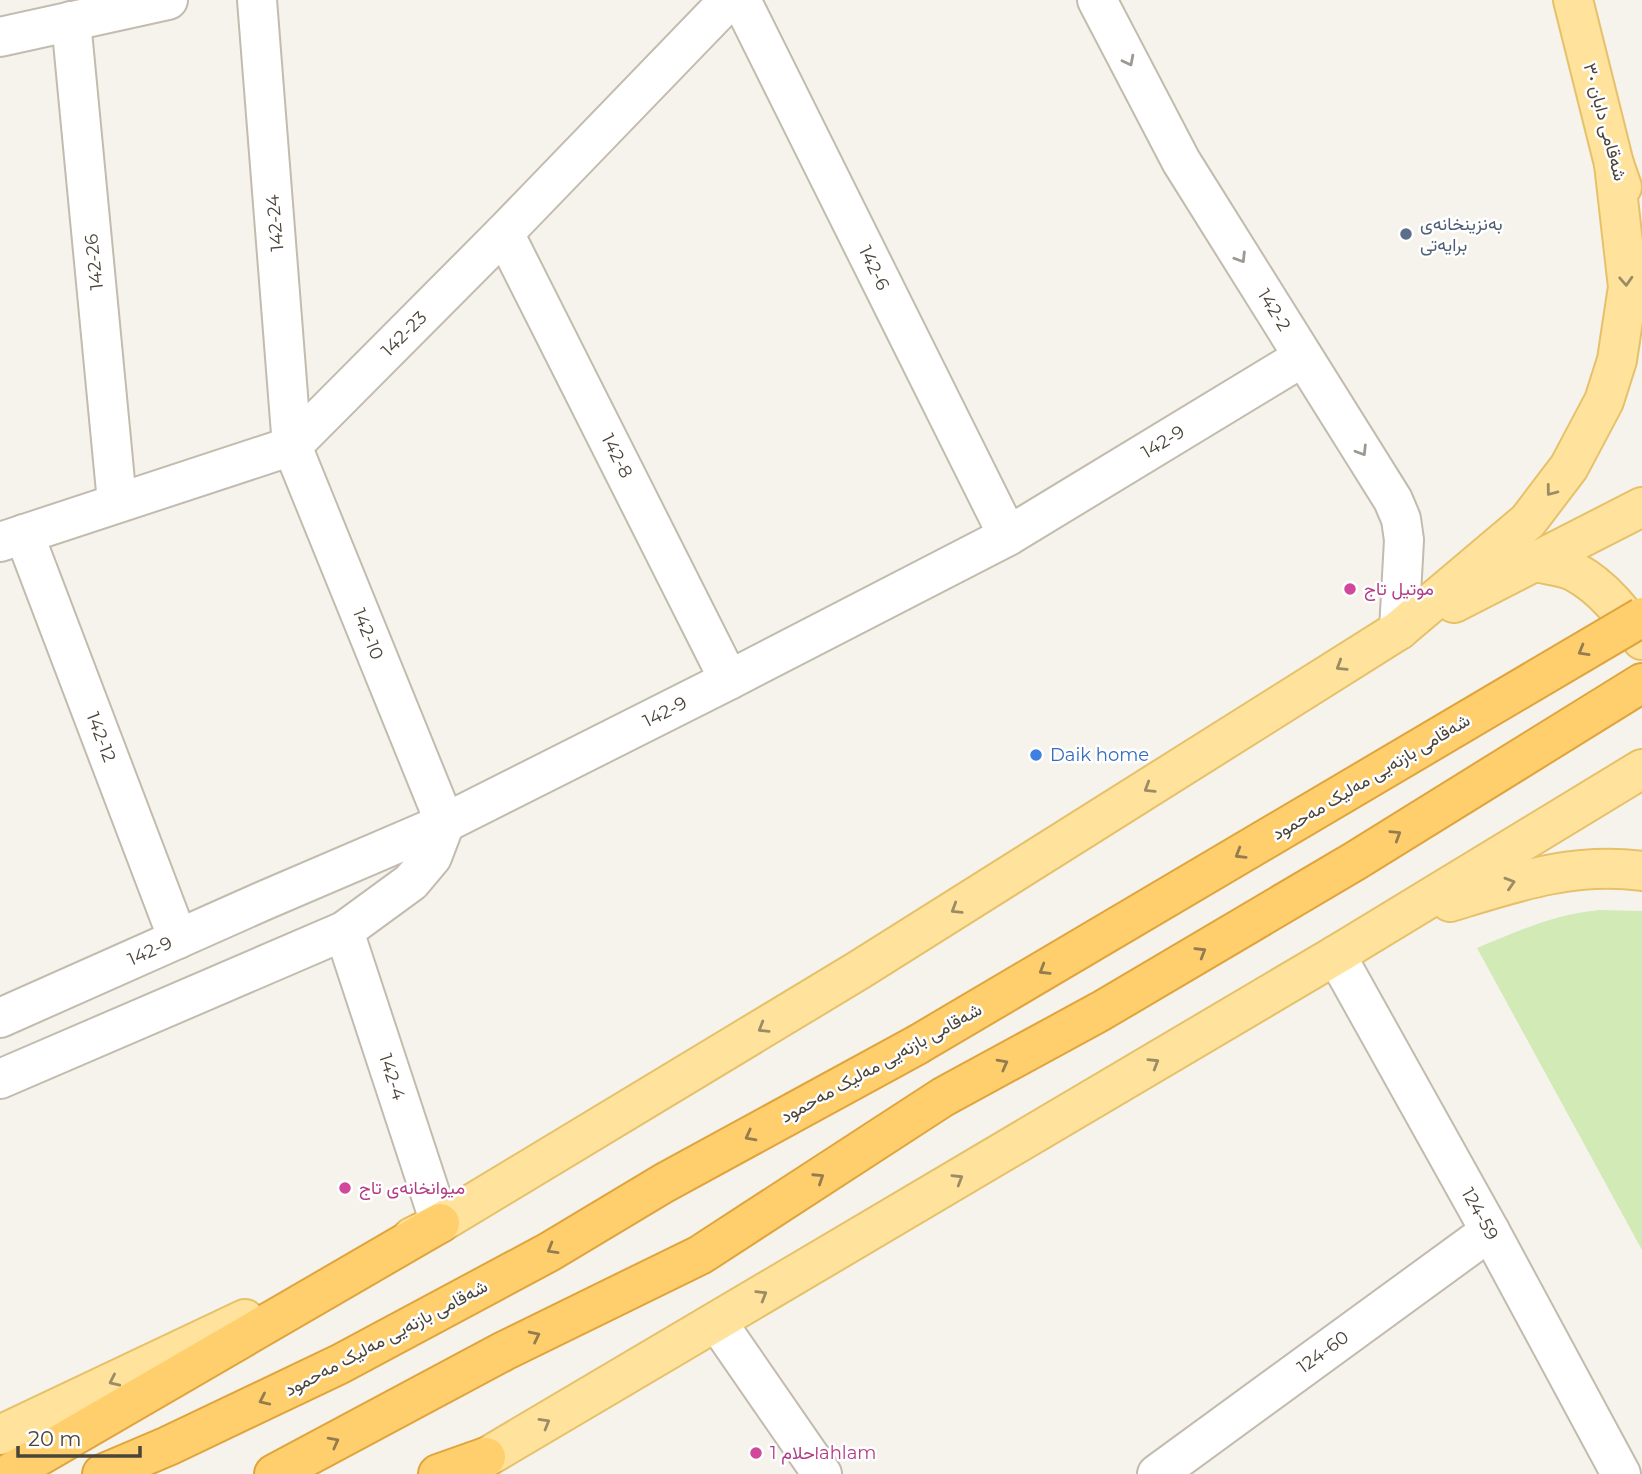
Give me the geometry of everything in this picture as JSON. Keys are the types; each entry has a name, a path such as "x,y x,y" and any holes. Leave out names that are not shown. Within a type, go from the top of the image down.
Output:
{"highway":[{"name":"شەقامی بازنەیی مەلیک مەحمود","path":"102,1474 168,1446 340,1364 549,1252 664,1183 917,1045 1642,617"},
{"path":"274,1474 504,1351 700,1255 943,1097 1101,1012 1355,861 1642,683"},
{"path":"8,1474 440,1223"},
{"path":"438,1474 472,1466"}],"main road":[{"name":"شەقامی دابان ٣٠","path":"1573,0 1614,164 1642,241"},
{"path":"1399,630 1528,521 1569,467 1604,401 1617,360 1628,287 1614,164"},
{"path":"0,1436 440,1223 859,970 1399,630 1642,507"},
{"path":"1536,562 1573,570 1604,593 1631,623 1642,640"},
{"path":"472,1466 1336,955 1642,769"},
{"path":"1398,917 1522,880 1562,871 1595,868 1642,871"}],"street":[{"path":"0,37 168,0"},
{"name":"142-24","path":"257,0 292,446"},
{"name":"142-23","path":"12,538 292,446 504,233 729,0"},
{"name":"142-6","path":"741,0 1008,536"},
{"name":"142-2","path":"1097,0 1181,161 1393,500 1401,519 1404,540 1399,630"},
{"name":"142-26","path":"71,21 117,502"},
{"name":"142-8","path":"504,233 729,680"},
{"name":"142-9","path":"0,1017 444,823 729,680 1008,536 1303,357"},
{"name":"142-10","path":"292,446 444,823"},
{"name":"142-12","path":"12,538 178,939"},
{"path":"0,1079 344,932 411,882 432,857 444,823"},
{"name":"142-4","path":"344,932 440,1223"},
{"name":"124-59","path":"1336,955 1490,1231 1621,1474"},
{"name":"124-60","path":"1157,1474 1490,1231"},
{"path":"718,1322 821,1474"}],"green space":[{"path":"1599,910 1642,911 1642,1250 1477,948 1552,919"}],"place":[{"name":"بەنزینخانەی برایەتی","path":"1406,234"},
{"name":"موتيل تاج","path":"1350,589"},
{"name":"Daik home","path":"1036,755"},
{"name":"میوانخانەی تاج","path":"345,1188"},
{"name":"احلام 1ahlam","path":"756,1453"}]}
